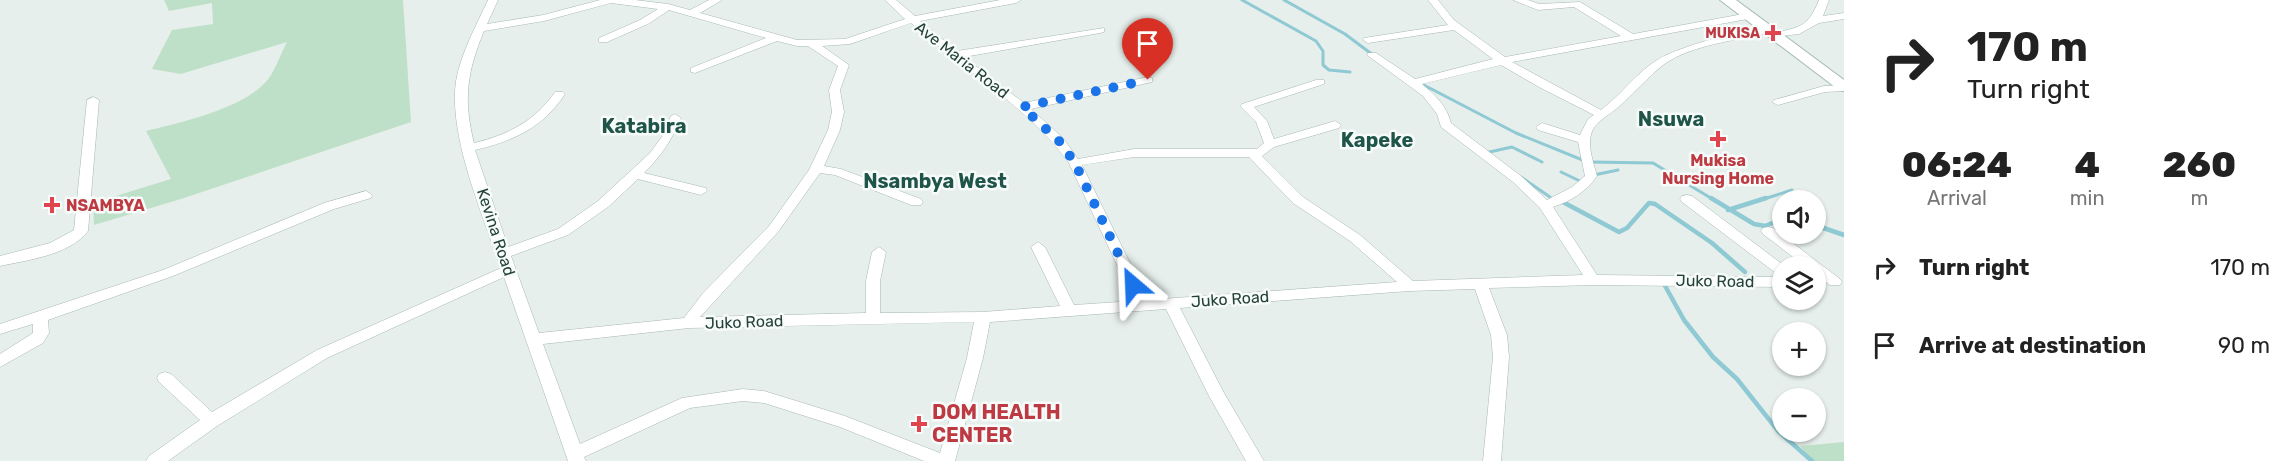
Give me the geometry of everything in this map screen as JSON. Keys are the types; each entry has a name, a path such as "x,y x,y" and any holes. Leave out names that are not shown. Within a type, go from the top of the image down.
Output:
{"street":[{"name":"Kevina Road","path":"493,0 462,81 461,102 469,148 505,262 576,458"},
{"path":"481,28 544,18 596,2 611,0 668,7 797,43 852,42 911,20 1016,0"},
{"path":"692,13 717,0"},
{"name":"Ave Maria Road","path":"890,0 911,20 1022,107 1059,141 1075,163 1143,305"},
{"path":"1433,0 1456,27 1504,61 1550,90 1601,114"},
{"path":"1518,0 1538,7 1576,4 1630,37"},
{"path":"1727,0 1844,87"},
{"path":"1816,20 1824,0"},
{"path":"603,40 644,22 668,7"},
{"path":"1415,82 1504,61 1749,16"},
{"path":"1545,206 1572,193 1589,180 1591,176 1584,140 1592,122 1616,104 1667,58 1715,41 1773,32 1795,32 1816,20 1844,16"},
{"path":"1368,40 1456,27"},
{"path":"955,55 1100,30"},
{"path":"695,70 774,38"},
{"path":"689,323 708,296 760,245 806,186 815,169 836,120 838,109 834,94 844,71 844,65 840,60 812,44"},
{"path":"1372,56 1415,82 1436,105 1452,131 1470,147 1518,179 1545,206 1593,280"},
{"path":"1022,107 1148,80"},
{"path":"1270,144 1261,121 1246,106 1320,81"},
{"path":"1778,102 1813,91 1844,87"},
{"path":"469,148 500,141 530,126 553,105 559,94"},
{"path":"0,261 65,243 81,231 93,100"},
{"path":"155,461 211,421 322,354 586,219 636,175 663,144 675,118"},
{"path":"1075,163 1134,153 1262,152 1270,144 1335,125"},
{"path":"1542,126 1584,140"},
{"path":"1252,153 1298,200 1355,238 1409,286"},
{"path":"815,169 837,172 916,202"},
{"path":"636,175 700,191"},
{"path":"0,329 168,273 329,206 366,195"},
{"path":"1687,199 1772,263"},
{"path":"1768,231 1839,281"},
{"path":"1038,247 1070,311"},
{"path":"873,318 873,281 879,252"},
{"name":"Juko Road","path":"534,339 689,323 983,317 1409,286 1593,280 1772,282"},
{"path":"1480,284 1499,335 1501,357 1492,461"},
{"path":"1171,304 1218,396 1256,461"},
{"path":"0,361 38,339 41,333 39,317"},
{"path":"576,458 688,402 743,395 764,398 845,422 944,461 975,358 983,317"},
{"path":"165,378 211,421"}],"green space":[{"path":"164,0 403,0 411,122 181,199 94,225 93,203 171,179 146,131 214,112 248,96 262,86 271,75 287,42 181,74 152,69 172,30 213,24 212,3 169,11"},
{"path":"1844,442 1844,461 1812,461 1800,446"}],"waterway":[{"path":"1242,0 1316,41 1323,51 1323,65 1329,70 1350,72"},
{"path":"1284,0 1345,34 1373,55"},
{"path":"1418,82 1516,133 1585,161"},
{"path":"1485,153 1512,147 1542,162"},
{"path":"1590,162 1653,163 1714,200"},
{"path":"1594,175 1618,170"},
{"path":"1561,172 1582,182"},
{"path":"1521,177 1550,197"},
{"path":"1761,200 1772,196"},
{"path":"1711,198 1730,209"},
{"path":"1730,209 1766,198"},
{"path":"1561,201 1619,232 1627,228 1649,203 1655,204 1712,243 1745,272"},
{"path":"1730,209 1754,224 1765,226 1772,223"},
{"path":"1826,229 1844,235"},
{"path":"1664,284 1684,320 1713,357 1737,379 1779,432 1812,461"}],"place":[{"name":"MUKISA","path":"1773,33"},
{"name":"Mukisa Nursing Home","path":"1718,139"},
{"name":"NSAMBYA","path":"52,205"},
{"name":"DOM HEALTH CENTER","path":"919,424"}],"district":[{"name":"Nsuwa","path":"1671,119"},
{"name":"Katabira","path":"644,126"},
{"name":"Kapeke","path":"1377,140"},
{"name":"Nsambya West","path":"935,181"}],"route":[{"path":"1133,285 1075,163 1045,126 1022,107 1148,80"}]}
